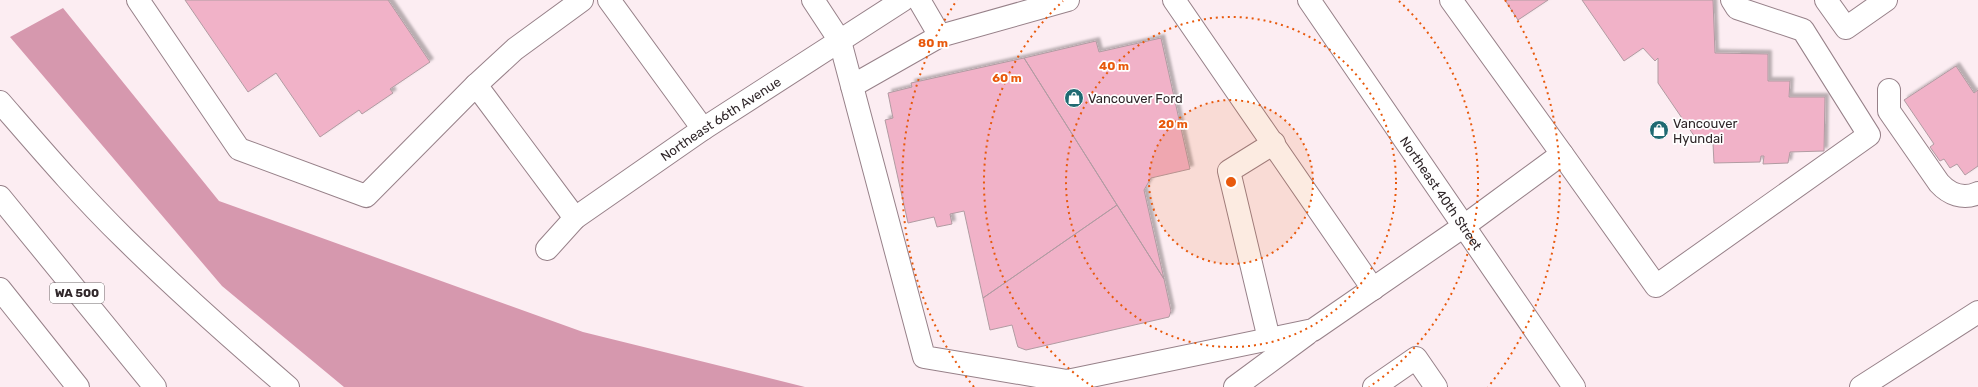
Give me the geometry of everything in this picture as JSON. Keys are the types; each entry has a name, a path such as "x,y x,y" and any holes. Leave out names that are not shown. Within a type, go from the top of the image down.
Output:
{"main road":[{"path":"138,0 239,149 366,196 476,85 515,49 582,0"},
{"path":"609,0 703,129"},
{"path":"813,0 840,41 924,357 1075,384 1313,330"},
{"name":"Northeast 66th Avenue","path":"547,249 575,218 703,129 903,0"},
{"path":"919,0 940,36"},
{"path":"852,86 940,36 1068,0"},
{"path":"1174,0 1274,143 1373,289"},
{"name":"Northeast 40th Street","path":"1309,0 1574,387"},
{"path":"1451,0 1656,286 1869,135 1803,30 1737,8 1732,0"},
{"path":"1826,0 1846,28 1886,0"},
{"path":"476,85 575,218"},
{"path":"1889,90 1889,111 1945,190 1953,194 1963,196 1978,193"},
{"path":"0,102 66,177 123,237 180,292 288,387"},
{"path":"1269,339 1229,172 1274,143"},
{"path":"1235,387 1313,330 1464,226 1562,154"},
{"name":"WA 500","path":"0,197 155,387"},
{"path":"0,289 78,387"},
{"path":"1861,387 1978,312"},
{"path":"1374,387 1416,358 1436,387"}],"shaded area":[{"path":"63,8 219,201 583,332 805,387 344,387 222,286 10,37"}],"building":[{"path":"185,0 388,0 430,62 390,89 393,93 362,114 359,110 320,137 276,73 248,92"},
{"path":"1505,0 1548,0 1518,20"},
{"path":"1582,0 1713,0 1715,53 1768,54 1768,81 1790,81 1789,97 1825,97 1824,151 1790,152 1788,163 1763,164 1764,156 1761,156 1760,162 1714,163 1713,144 1699,143 1658,83 1658,58 1655,61 1643,48 1624,61"},
{"path":"1161,38 1190,169 1151,178 1144,190 1164,279 1024,58 1096,41 1099,52"},
{"path":"1024,58 1117,205 983,298 964,211 950,214 952,224 937,227 934,217 908,223 885,120 893,118 888,93 912,87 911,83"},
{"path":"1956,66 1974,93 1978,90 1978,166 1965,175 1957,164 1950,168 1944,159 1940,161 1930,147 1934,144 1904,100"},
{"path":"1117,205 1164,279 1171,311 1169,317 1026,350 1018,347 1012,325 990,330 983,298"}],"place":[{"name":"Vancouver Ford","path":"1074,98"},
{"name":"Vancouver Hyundai","path":"1659,130"}]}
